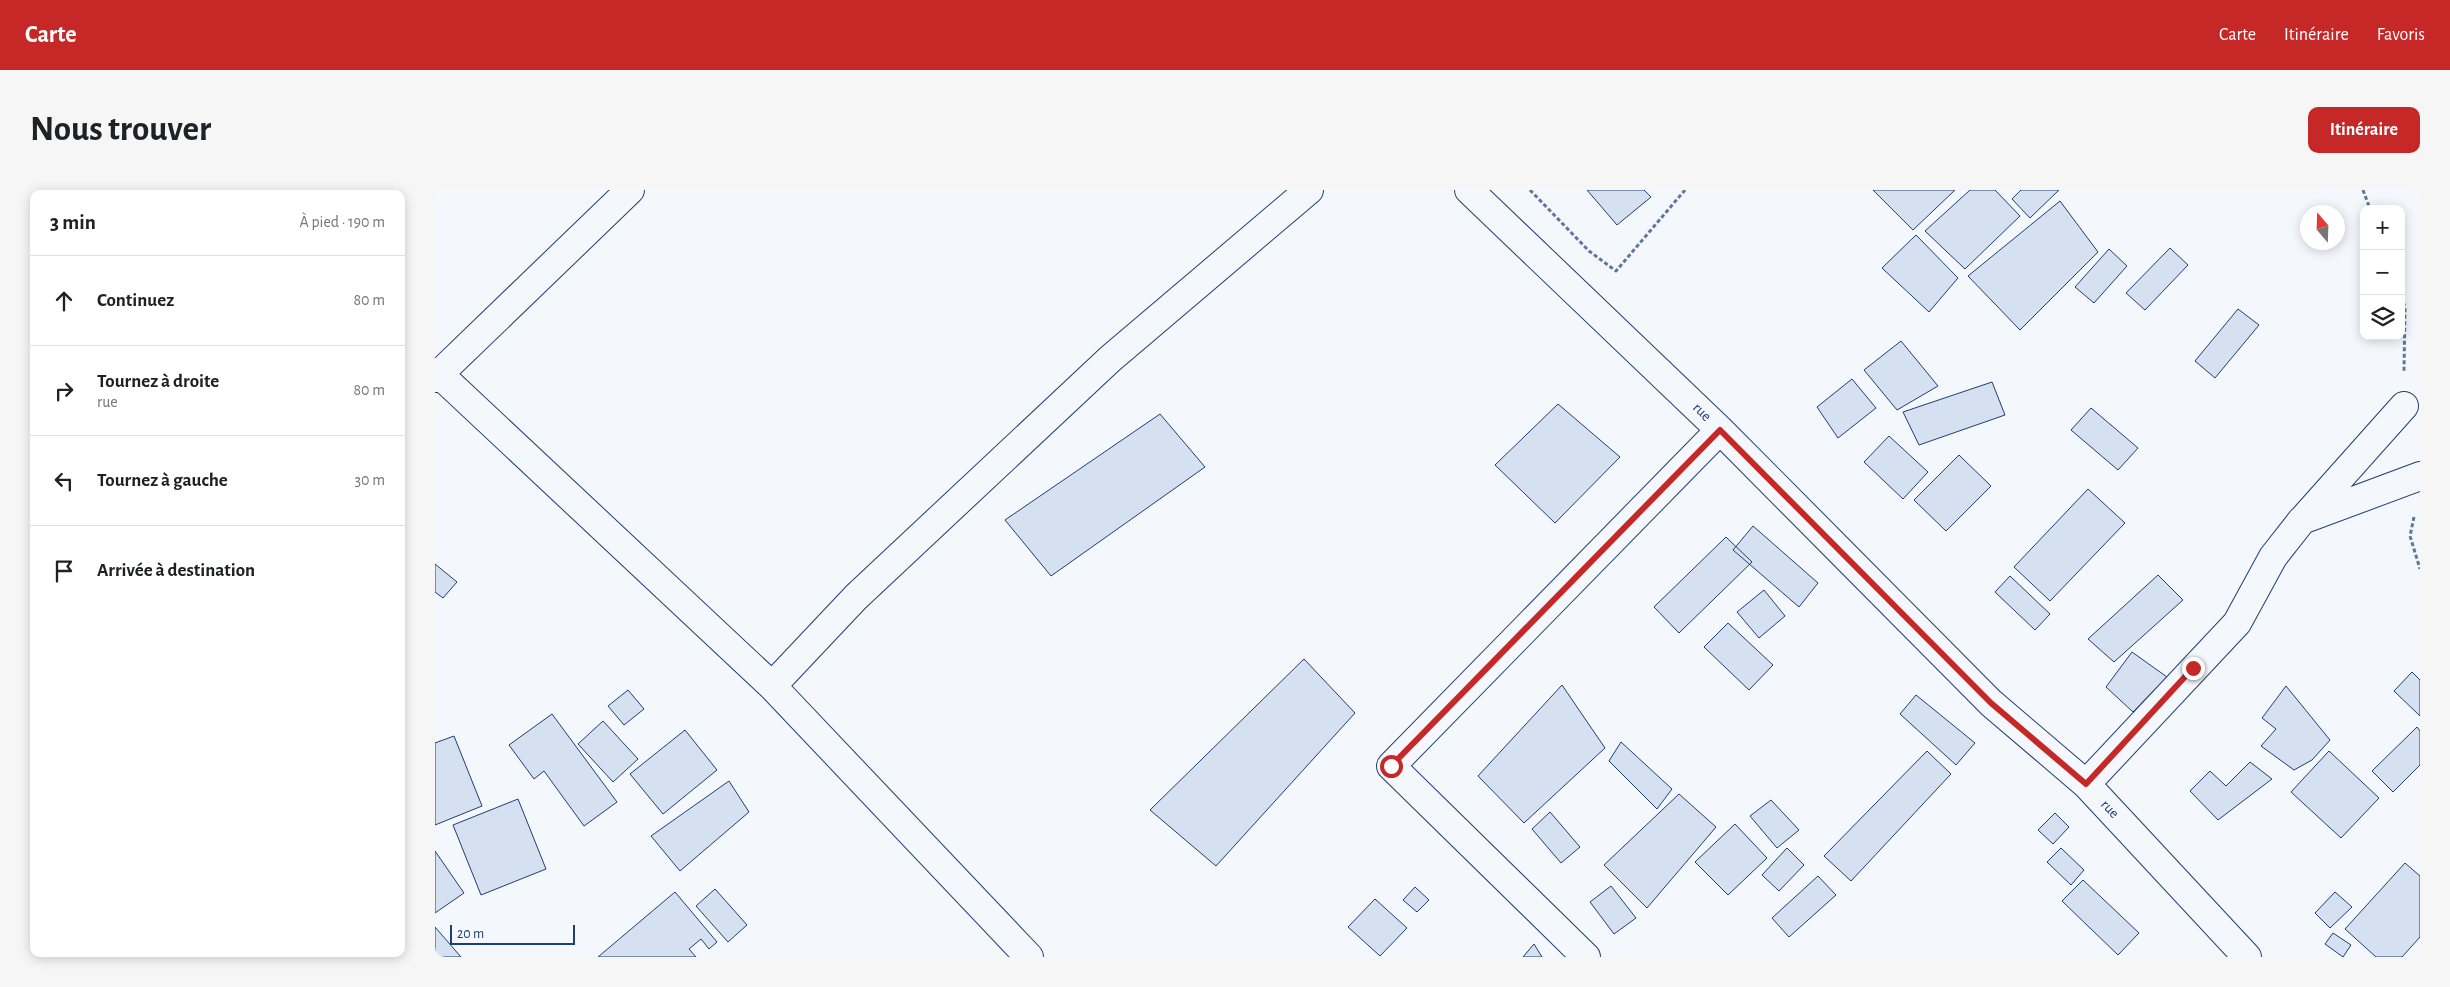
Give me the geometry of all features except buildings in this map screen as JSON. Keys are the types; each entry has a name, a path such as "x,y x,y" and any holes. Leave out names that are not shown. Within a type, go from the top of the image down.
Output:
{"street":[{"path":"630,190 437,376 772,686 1029,957"},
{"path":"772,686 856,597 1110,359 1309,190"},
{"name":"rue","path":"1469,190 1720,430 1991,703 2086,784 2247,957"},
{"path":"2086,784 2237,623 2273,557 2302,520 2404,406"},
{"path":"1586,957 1391,766 1720,430"},
{"path":"2302,520 2420,476"}],"path":[{"path":"1530,190 1589,251 1616,271 1685,190"},
{"path":"2363,190 2369,205"},
{"path":"2415,510 2411,536 2420,569"}],"route":[{"path":"1391,766 1720,430 1991,703 2086,784 2193,668"}]}
